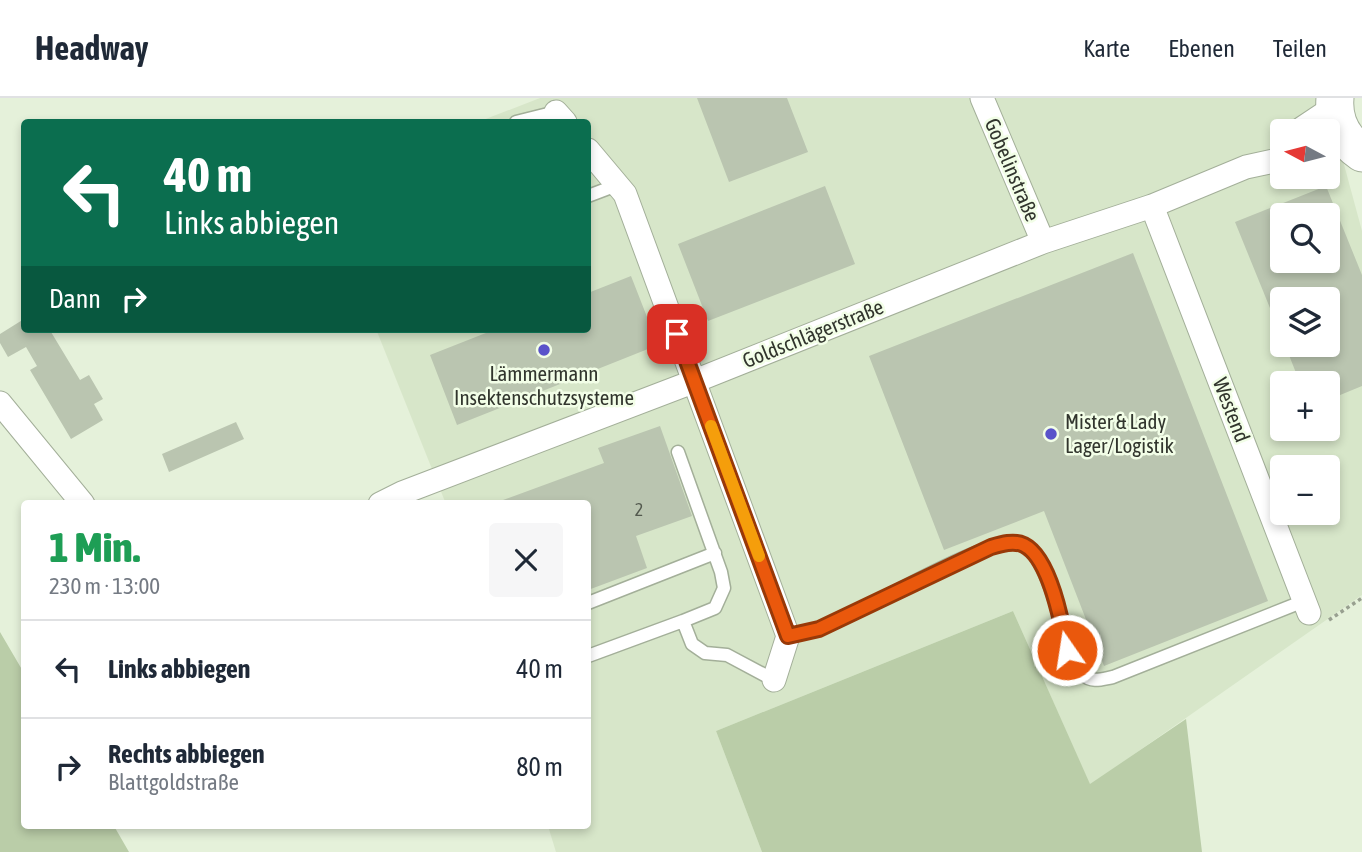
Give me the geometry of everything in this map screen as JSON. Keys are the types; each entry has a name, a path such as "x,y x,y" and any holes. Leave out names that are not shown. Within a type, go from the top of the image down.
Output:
{"main road":[{"path":"1335,102 1346,148"}],"street":[{"name":"Gobelinstraße","path":"982,98 1043,242"},
{"path":"1313,119 1335,102"},
{"name":"Goldschlägerstraße","path":"1246,167 1270,151"},
{"path":"591,154 625,194 788,636 774,680"},
{"name":"Goldschlägerstraße","path":"388,500 1043,242 1152,206 1246,167 1270,162"},
{"name":"Westend","path":"1152,206 1307,607"},
{"path":"0,402 80,500"}],"lane":[{"path":"543,119 561,117"},
{"path":"591,195 617,185"},
{"path":"591,655 715,608 720,601 724,588 721,572 678,452"},
{"path":"788,636 819,629 951,564 1006,543 1022,544 1034,553 1051,589 1073,664 1083,676 1096,681 1307,607"},
{"path":"591,602 715,553"},
{"path":"683,621 692,644 705,653 727,655 774,680"}],"shaded area":[{"path":"540,98 1326,98 1332,119 1270,119 1270,189 1340,189 1340,150 1362,231 1362,595 1090,785 1013,611 716,731 762,852 556,852 549,829 591,829 591,500 444,500 378,333 591,333 591,119 486,119"},
{"path":"1013,611 1090,784 1186,719 1202,852 762,852 716,731"},
{"path":"0,632 21,668 21,829 116,829 129,852 0,852"}],"building":[{"path":"697,98 787,98 808,152 729,182"},
{"path":"825,186 855,264 708,321 678,244"},
{"path":"1318,189 1327,189 1333,203 1283,203"},
{"path":"1270,208 1270,273 1340,273 1340,221 1362,275 1362,386 1340,395 1340,371 1295,371 1290,357 1340,357 1340,287 1270,287 1270,308 1235,222"},
{"name":"Mister & Lady Lager/Logistik","path":"1133,253 1268,601 1104,666 1044,511 944,550 869,356"},
{"name":"Lämmermann Insektenschutzsysteme","path":"631,276 658,345 457,425 430,355 486,333 591,333 591,292"},
{"path":"21,321 21,333 52,333 80,380 89,375 103,399 94,404 103,420 71,439 30,370 37,366 26,347 8,357 0,343 0,334"},
{"path":"236,422 244,439 169,472 162,454"},
{"path":"660,426 692,516 636,536 647,568 591,589 591,500 503,500 604,463 598,448"}],"slow traffic":[{"path":"711,426 759,556"}],"place":[{"name":"Lämmermann Insektenschutzsysteme","path":"544,350"},
{"name":"Mister & Lady Lager/Logistik","path":"1051,434"}],"route":[{"path":"677,334 788,636 819,629 951,564 1006,543 1022,544 1034,553 1051,589 1067,650"}]}
